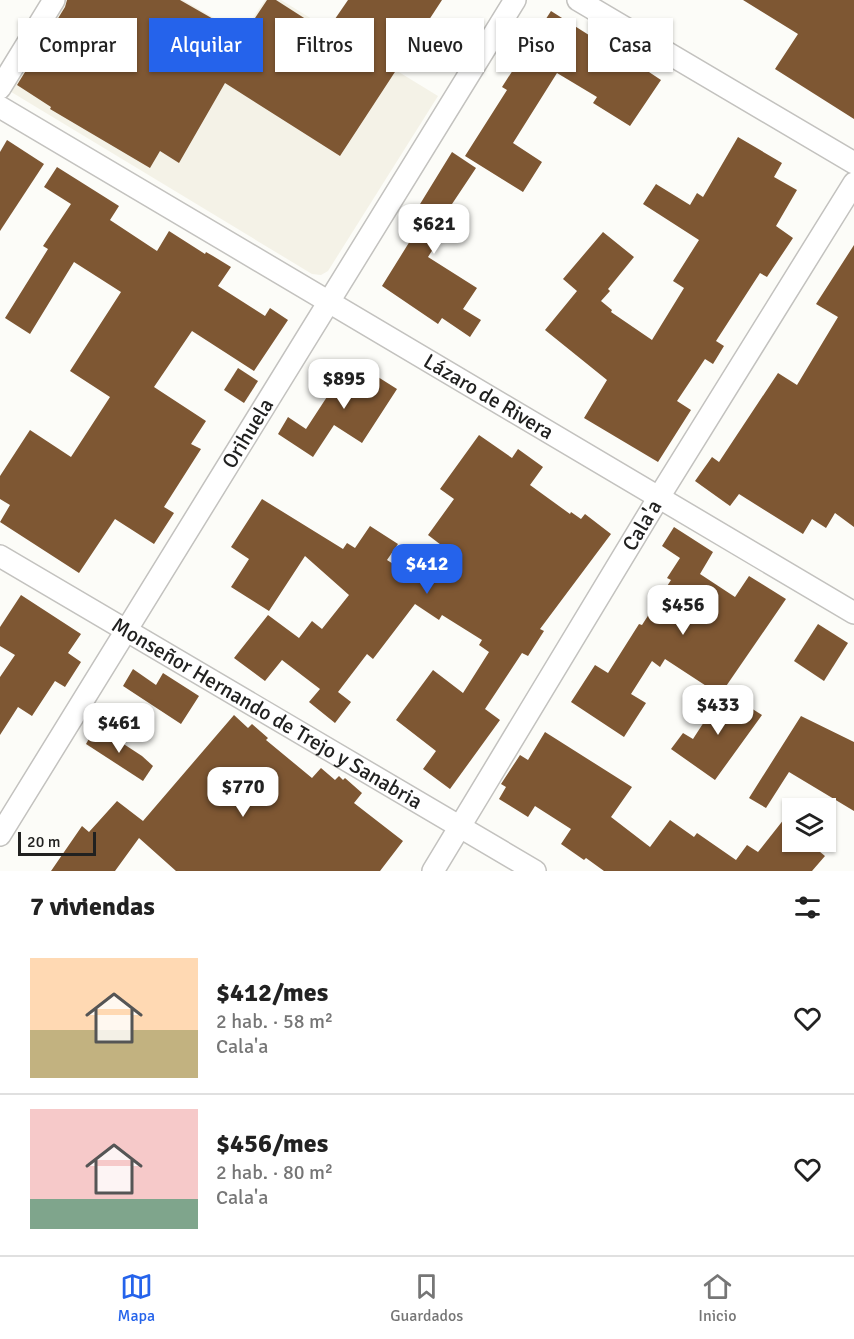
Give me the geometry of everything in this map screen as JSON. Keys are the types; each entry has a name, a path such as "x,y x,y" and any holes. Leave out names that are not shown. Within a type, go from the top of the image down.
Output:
{"street":[{"path":"0,88 54,0"},
{"name":"Orihuela","path":"0,835 515,0"},
{"path":"578,0 854,163"},
{"name":"Lázaro de Rivera","path":"0,107 854,613"},
{"name":"Cala'a","path":"433,871 659,497 854,183"},
{"name":"Monseñor Hernando de Trejo y Sanabria","path":"0,556 535,871"}],"shaded area":[{"path":"65,0 183,0 214,18 149,18 149,72 263,72 263,18 253,18 265,0 281,0 310,18 275,18 275,72 374,72 374,57 386,64 386,72 399,72 438,96 328,271 321,275 312,274 8,90 19,72 137,72 137,18 54,18"}],"building":[{"path":"67,0 180,0 212,18 149,18 149,72 263,72 263,18 255,18 267,0 276,0 304,18 275,18 275,72 374,72 374,18 336,18 348,0 442,0 430,18 386,18 386,72 395,72 340,156 225,83 179,163 160,151 150,168 50,109 51,107 17,85 25,72 137,72 137,18 58,18"},
{"path":"743,0 854,0 854,119 775,69 798,34"},
{"path":"551,11 562,18 546,18"},
{"path":"576,27 588,34 588,72 649,72 661,80 630,126 593,103 597,97 557,73 513,143 542,162 523,192 465,156 507,90 502,87 512,72 576,72"},
{"path":"738,137 782,163 774,177 797,190 776,226 793,238 767,277 760,273 716,341 724,346 713,364 705,359 677,401 691,410 658,462 584,418 607,380 545,330 577,291 563,279 603,232 634,257 601,301 612,310 611,312 652,340 684,288 673,281 699,240 643,204 656,184 690,205 697,193 703,197"},
{"path":"7,140 44,164 0,231 0,152"},
{"path":"452,152 476,168 442,219 449,224 428,257 477,288 463,309 481,320 470,337 442,318 438,324 382,286 410,241 401,235"},
{"path":"57,167 119,206 110,220 157,251 169,231 205,254 206,252 231,267 218,286 265,316 270,308 288,320 254,371 192,331 154,387 206,421 191,444 201,449 164,507 174,513 154,544 115,519 79,573 0,522 10,505 0,499 0,476 30,430 71,457 110,397 70,371 121,292 74,262 30,334 5,318 48,249 43,246 71,204 44,187"},
{"path":"854,245 854,527 835,513 826,528 812,519 803,534 739,494 730,506 695,481 712,457 719,462 778,373 797,385 838,317 816,304"},
{"path":"351,360 397,389 362,443 334,425 313,457 278,434 288,417 306,429"},
{"path":"238,368 258,381 244,403 224,390"},
{"path":"479,435 512,458 518,449 543,467 530,485 570,514 571,512 581,519 585,514 611,534 540,629 544,631 528,656 522,653 485,709 500,720 450,789 423,769 436,751 396,720 433,670 463,693 489,652 479,645 482,640 442,615 439,620 415,604 373,659 367,654 338,692 351,702 335,723 309,702 320,689 282,660 265,681 234,658 268,615 299,638 312,621 322,629 349,595 305,556 269,611 231,587 249,559 231,547 262,499 343,549 347,543 355,548 370,526 398,544 387,560 423,583 445,548 428,535 454,499 440,489"},
{"path":"674,527 713,552 700,574 735,597 749,576 786,599 720,695 665,659 660,667 652,661 631,694 646,703 624,737 571,702 595,665 608,673 639,624 642,625 671,580 667,578 680,558 662,546"},
{"path":"21,595 81,634 68,653 81,662 65,687 55,681 32,716 18,707 0,735 0,677 15,655 0,646 0,627"},
{"path":"818,624 848,643 824,681 794,661"},
{"path":"133,669 156,685 163,673 199,696 181,724 123,686"},
{"path":"724,691 762,715 715,780 671,749 683,733 693,739"},
{"path":"234,715 248,728 252,724 268,738 266,740 312,778 321,768 335,780 339,776 343,780 345,778 362,793 354,803 403,841 380,871 176,871 139,838 115,871 51,871 82,826 89,832 117,801 143,821"},
{"path":"801,716 854,742 854,811 836,798 789,772 766,808 749,798"},
{"path":"96,726 142,756 153,766 143,781 86,744"},
{"path":"545,732 632,787 611,817 650,847 670,820 694,837 697,833 736,860 747,845 758,852 782,822 782,852 820,852 825,856 812,871 604,871 561,844 571,829 535,806 528,817 499,799 506,787 501,784 520,755 528,760"}]}
